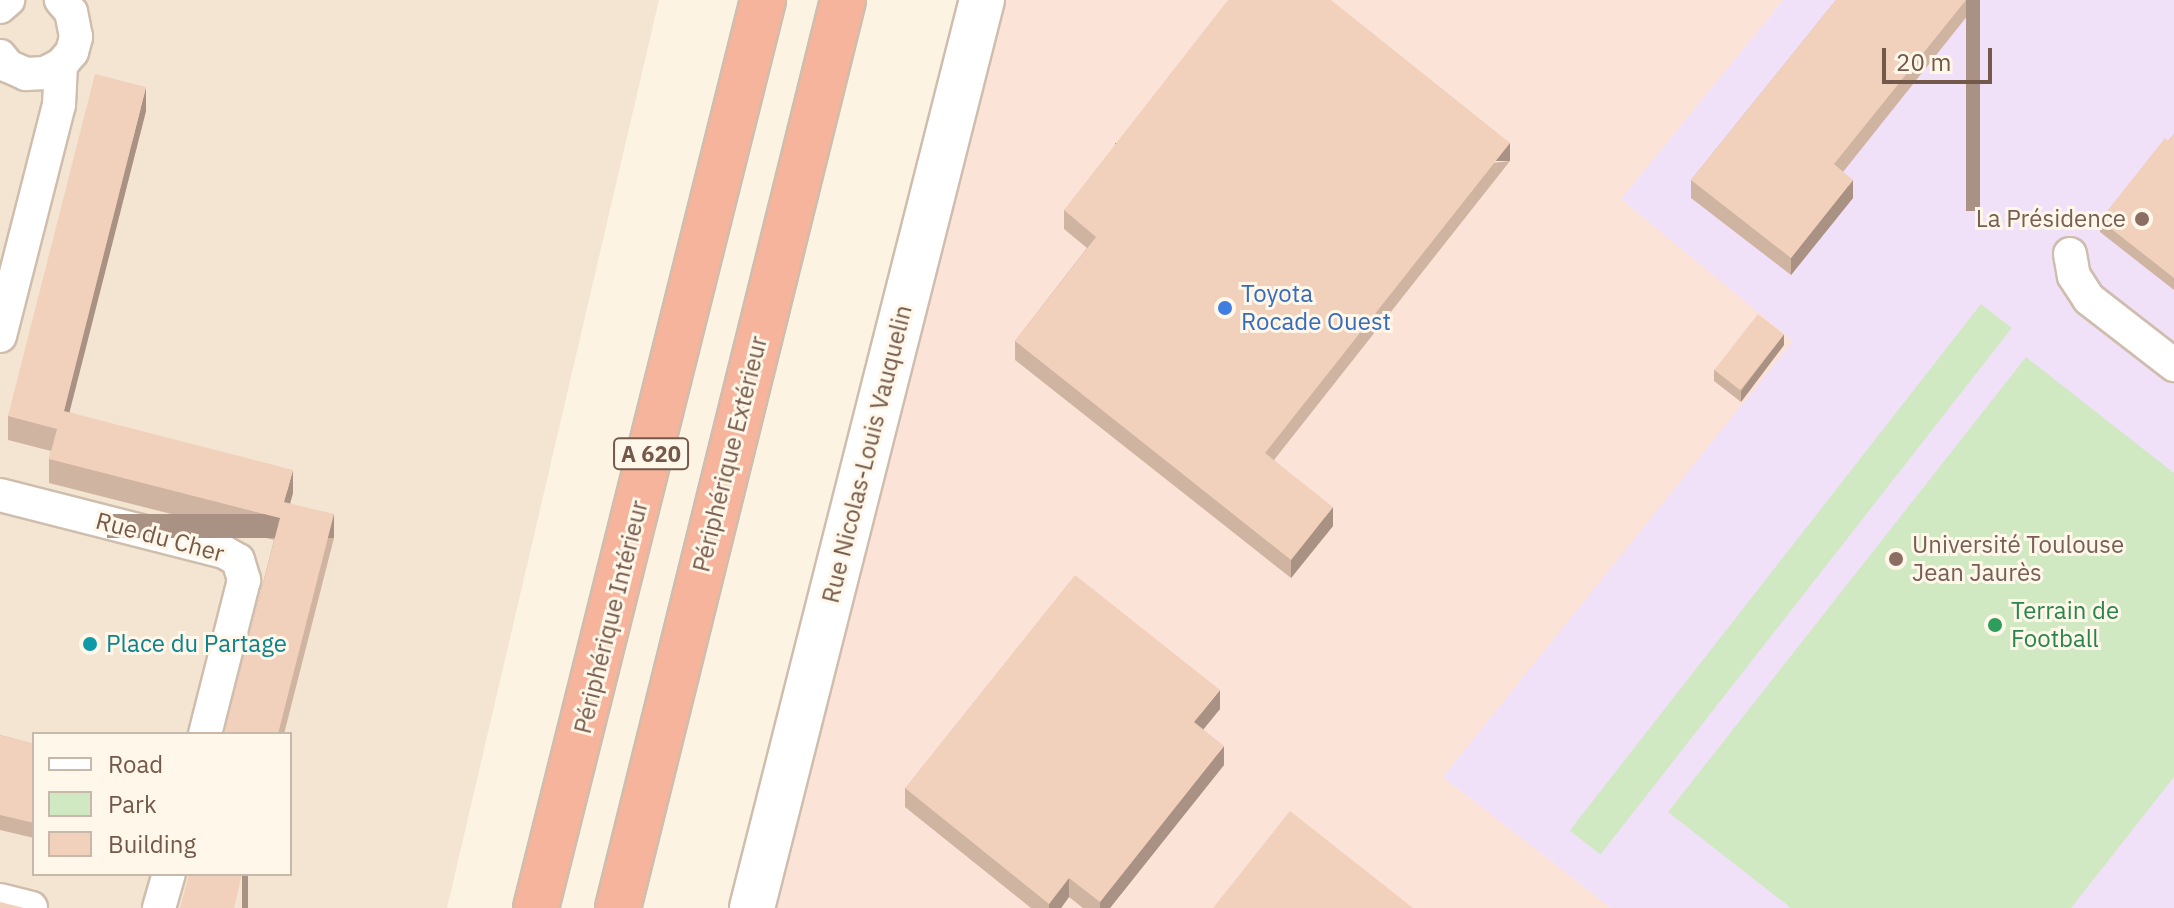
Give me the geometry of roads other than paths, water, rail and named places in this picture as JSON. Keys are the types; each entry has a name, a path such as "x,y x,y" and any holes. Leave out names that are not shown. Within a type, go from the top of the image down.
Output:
{"highway":[{"name":"Périphérique Intérieur","path":"536,908 763,0"},
{"name":"Périphérique Extérieur","path":"618,908 843,0"}],"street":[{"path":"0,7 8,0"},
{"path":"0,56 8,66 26,74 45,73 61,65 72,52 76,37 71,12 61,0"},
{"name":"Rue Nicolas-Louis Vauquelin","path":"752,908 982,0"},
{"path":"0,336 59,105 61,65"},
{"path":"2070,254 2074,276 2089,299 2174,365"},
{"name":"Rue du Cher","path":"0,495 224,552 238,560 244,580 206,732"},
{"path":"159,908 168,876"},
{"path":"0,900 31,908"}],"place":[{"name":"La Présidence","path":"2142,219"},
{"name":"Toyota Rocade Ouest","path":"1225,308"},
{"name":"Université Toulouse Jean Jaurès","path":"1896,559"},
{"name":"Terrain de Football","path":"1995,625"},
{"name":"Place du Partage","path":"90,644"}]}
